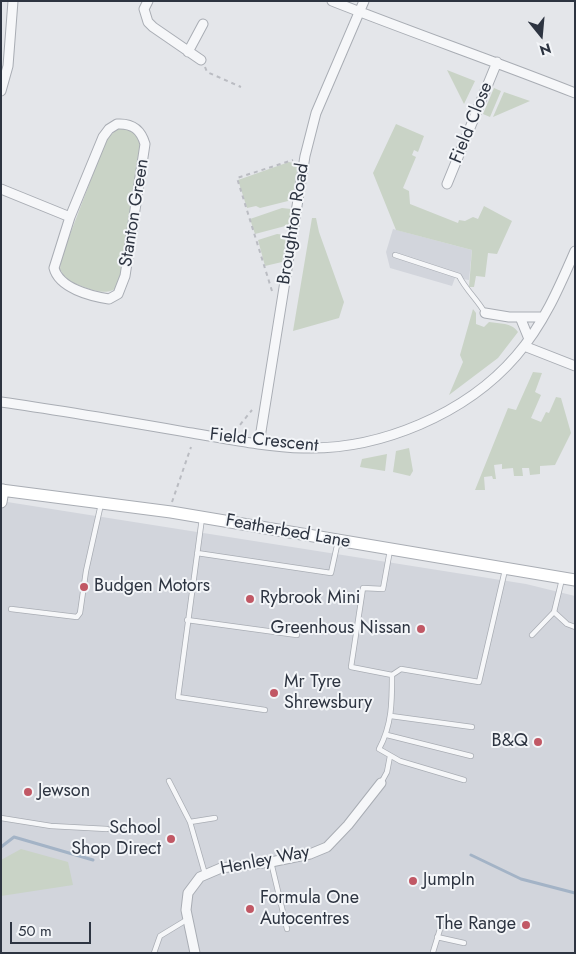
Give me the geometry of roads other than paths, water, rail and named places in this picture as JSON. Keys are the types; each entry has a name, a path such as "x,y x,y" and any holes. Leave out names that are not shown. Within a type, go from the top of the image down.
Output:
{"street":[{"path":"1,91 13,1"},
{"path":"148,1 144,9 148,22 201,60"},
{"path":"332,1 575,93"},
{"name":"Broughton Road","path":"259,444 304,156 316,113 364,1"},
{"path":"188,52 203,24"},
{"name":"Field Close","path":"447,184 497,62"},
{"name":"Stanton Green","path":"117,124 127,124 137,128 145,144 125,276 122,287 114,298 103,298 64,284 55,274 55,262 70,217 108,129 117,124"},
{"path":"1,189 70,217"},
{"name":"Field Crescent","path":"1,402 259,444 304,448 333,447 374,440 409,428 446,411 471,395 507,365 543,318 558,292 575,251"},
{"path":"485,313 543,318"},
{"path":"520,317 526,342 575,366"},
{"path":"1,502 2,490"},
{"name":"Featherbed Lane","path":"2,490 171,512 575,580"},
{"name":"Henley Way","path":"196,953 188,919 188,894 200,877 220,868 271,862 310,854 326,847 348,825 381,783"}],"lane":[{"path":"395,255 459,276 467,291 478,300 485,313"},
{"path":"11,609 77,617 80,613 86,571 102,502"},
{"path":"202,517 178,697 265,710"},
{"path":"197,553 331,573 338,541"},
{"path":"390,550 383,589 362,588 350,667 392,675 400,669 479,682 506,568"},
{"path":"532,635 554,612 563,578"},
{"path":"554,612 567,624 575,627"},
{"path":"187,620 297,635"},
{"path":"392,675 391,716 387,735 379,749 400,761 464,780"},
{"path":"391,716 472,728"},
{"path":"387,735 471,756"},
{"path":"381,783 387,772 390,756"},
{"path":"169,781 190,822 205,874"},
{"path":"1,818 51,826 107,829"},
{"path":"190,822 215,818"},
{"path":"271,862 287,929"},
{"path":"154,953 160,936 188,919"},
{"path":"426,953 433,953 441,926"},
{"path":"437,937 464,943"}],"waterway":[{"path":"1,847 14,837 93,860"},
{"path":"471,855 521,879 575,893"}],"place":[{"name":"Budgen Motors","path":"84,587"},
{"name":"Rybrook Mini","path":"250,599"},
{"name":"Greenhous Nissan","path":"421,629"},
{"name":"Mr Tyre Shrewsbury","path":"274,693"},
{"name":"B&Q","path":"538,742"},
{"name":"Jewson","path":"28,792"},
{"name":"School Shop Direct","path":"171,839"},
{"name":"JumpIn","path":"413,881"},
{"name":"Formula One Autocentres","path":"250,909"},
{"name":"The Range","path":"526,925"}]}
